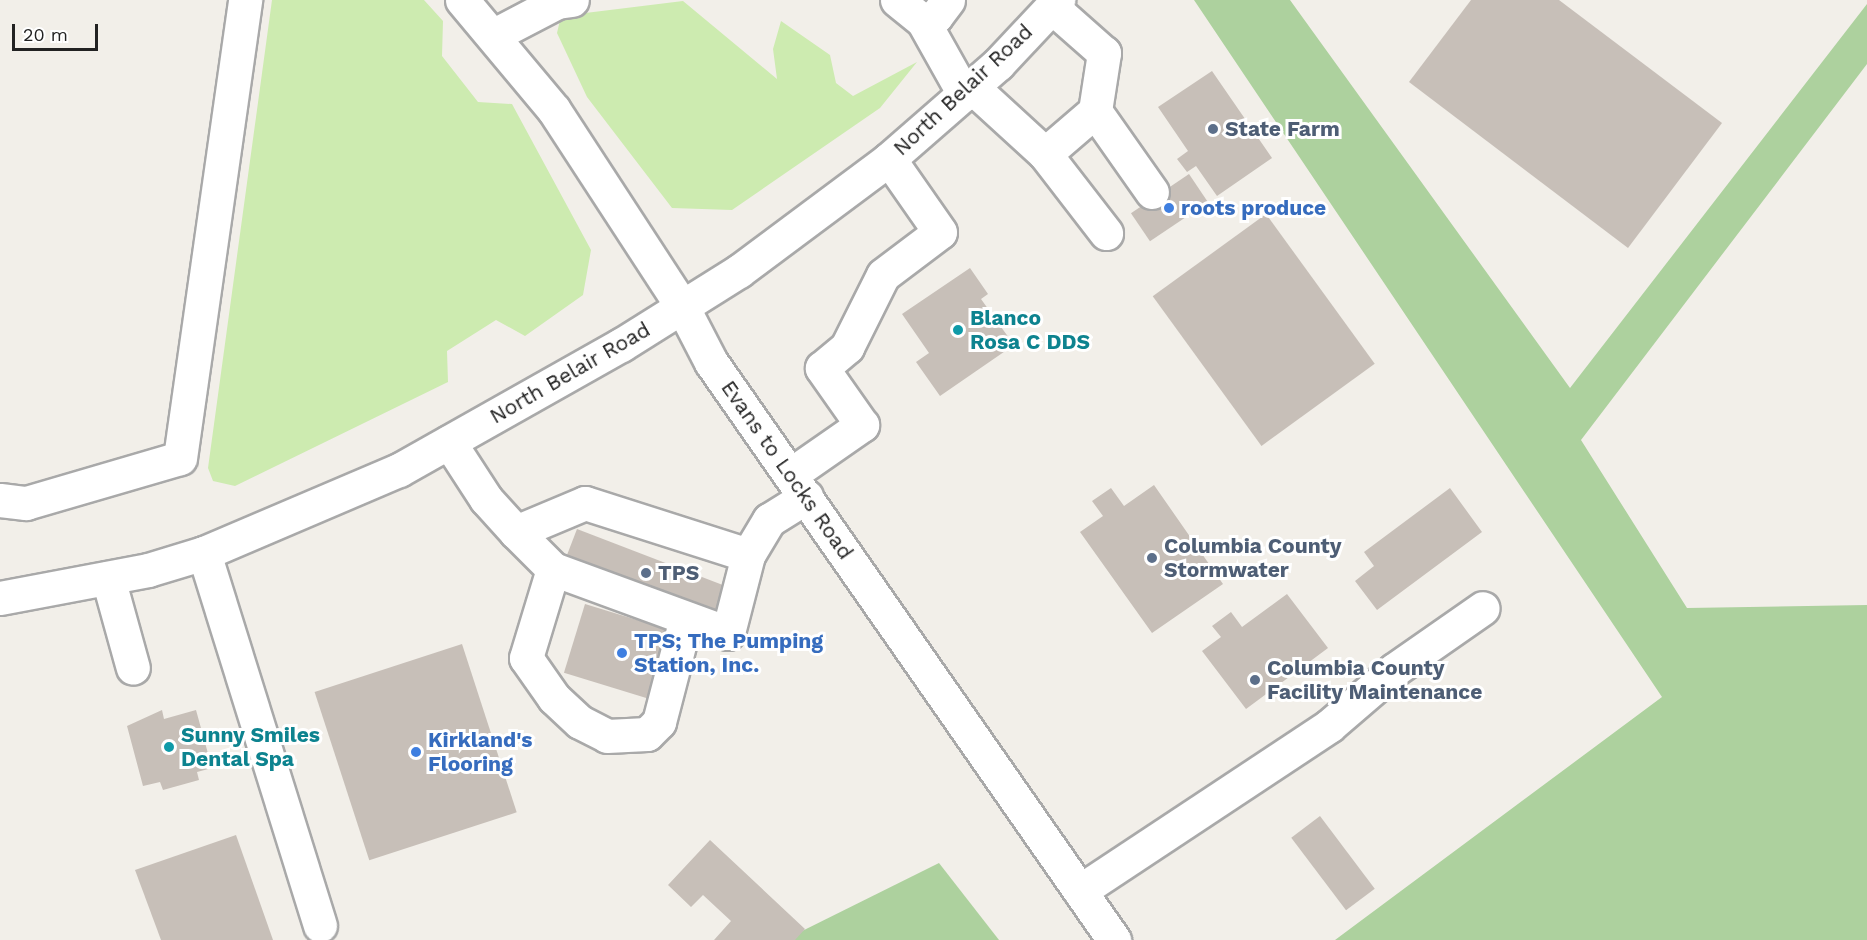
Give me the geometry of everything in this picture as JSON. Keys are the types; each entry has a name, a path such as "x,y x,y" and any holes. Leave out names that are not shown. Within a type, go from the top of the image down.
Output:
{"street":[{"path":"0,500 26,503 180,458 245,0"},
{"name":"Evans to Locks Road","path":"462,0 494,34 554,110 683,308 711,362 1114,940"},
{"path":"494,34 557,2 572,0"},
{"path":"897,0 923,21 968,91 1045,154 1106,233"},
{"path":"923,21 936,16 948,0"},
{"path":"1045,154 1095,111 1104,53 1055,3"},
{"name":"North Belair Road","path":"0,598 108,578 204,553 399,470 449,442 683,308 813,219 889,159 968,91 1055,3"},
{"path":"1095,111 1152,192"},
{"path":"449,442 516,532 553,569 728,633 748,555 769,520 798,486 861,425 822,368 847,347 883,275 940,232 889,159"},
{"path":"516,532 585,503 748,555"},
{"path":"204,553 321,925"},
{"path":"553,569 526,658 554,698 580,722 607,735 647,734 659,722 686,618"},
{"path":"108,578 133,668"},
{"path":"1080,891 1329,726 1394,670 1483,608"}],"green space":[{"path":"272,0 424,0 443,21 442,56 478,102 512,104 591,250 583,295 525,336 496,320 447,351 448,382 235,486 213,481 208,468"},
{"path":"1194,0 1290,0 1570,388 1867,4 1867,64 1581,440 1687,608 1867,605 1867,940 1335,940 1662,697"},
{"path":"683,1 777,79 773,49 781,21 830,55 836,83 853,96 917,62 880,108 732,210 672,208 587,97 557,33 561,16"},
{"path":"939,863 999,940 784,940"}],"building":[{"path":"1471,0 1559,0 1722,123 1628,248 1409,82"},
{"name":"State Farm","path":"1212,71 1272,158 1217,196 1196,166 1187,172 1177,159 1188,151 1158,107"},
{"name":"roots produce","path":"1189,174 1208,202 1150,241 1131,213"},
{"path":"1266,214 1375,364 1261,446 1153,296"},
{"name":"Blanco Rosa C DDS","path":"970,268 988,294 981,299 1014,345 940,396 916,362 929,353 902,314"},
{"name":"Columbia County Stormwater","path":"1154,485 1223,584 1152,633 1080,532 1103,516 1092,501 1111,488 1124,506"},
{"path":"1450,488 1482,532 1377,610 1355,581 1374,566 1364,552"},
{"name":"TPS","path":"577,529 727,587 715,618 565,560"},
{"name":"Columbia County Facility Maintenance","path":"1287,594 1328,648 1246,709 1202,651 1221,637 1212,626 1231,612 1242,627"},
{"name":"TPS; The Pumping Station, Inc.","path":"585,604 679,633 658,702 564,673"},
{"name":"Kirkland's Flooring","path":"462,644 517,812 369,860 315,692"},
{"name":"Sunny Smiles Dental Spa","path":"162,710 164,719 196,710 212,768 197,772 199,780 163,790 160,782 143,786 127,726"},
{"path":"1320,816 1375,889 1346,910 1291,838"},
{"path":"236,835 273,940 161,940 135,870"},
{"path":"710,840 805,929 795,940 714,940 731,921 703,895 691,907 668,885"}],"place":[{"name":"State Farm","path":"1213,129"},
{"name":"roots produce","path":"1169,208"},
{"name":"Blanco Rosa C DDS","path":"958,330"},
{"name":"Columbia County Stormwater","path":"1152,558"},
{"name":"TPS","path":"646,573"},
{"name":"TPS; The Pumping Station, Inc.","path":"622,653"},
{"name":"Columbia County Facility Maintenance","path":"1255,680"},
{"name":"Sunny Smiles Dental Spa","path":"169,747"},
{"name":"Kirkland's Flooring","path":"416,752"}]}
